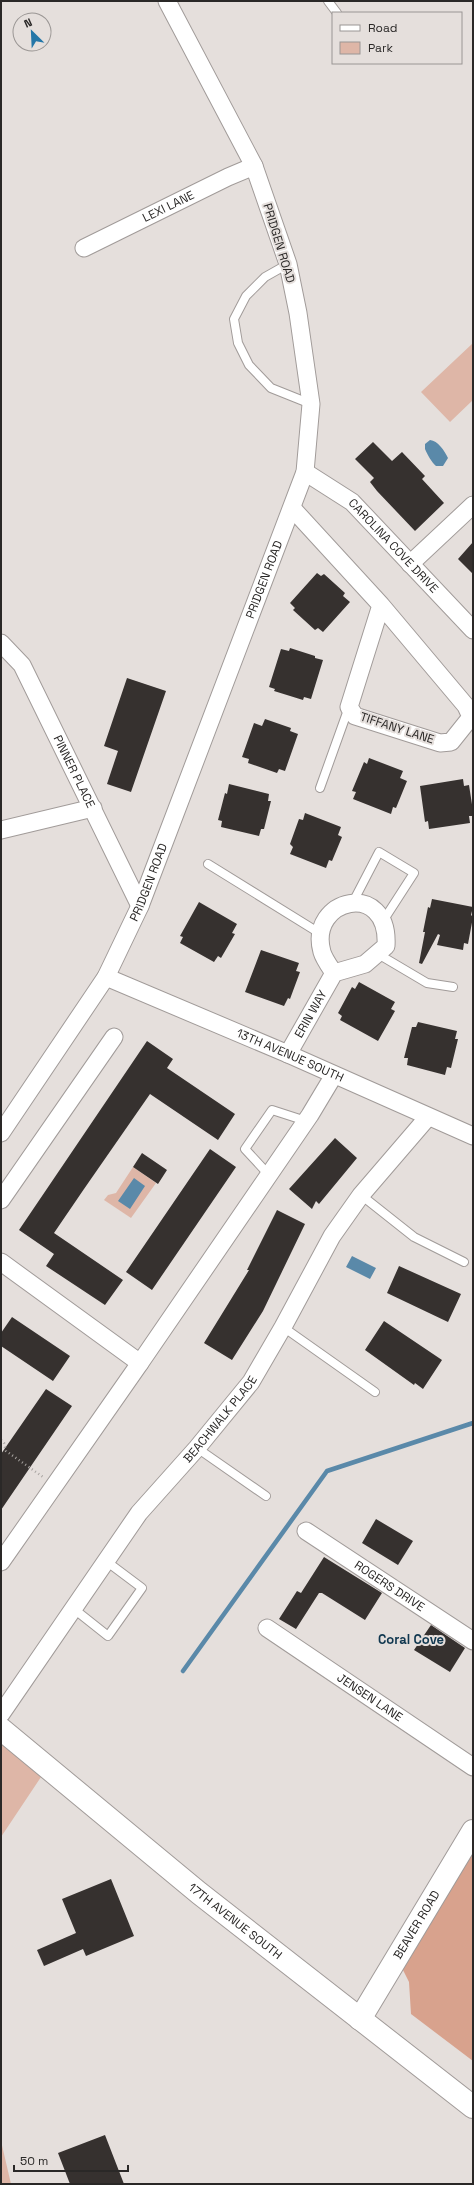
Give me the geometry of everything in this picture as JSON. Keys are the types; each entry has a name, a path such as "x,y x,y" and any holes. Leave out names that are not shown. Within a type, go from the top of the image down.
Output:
{"street":[{"name":"PRIDGEN ROAD","path":"1,1133 106,977 140,906 305,472 311,404 298,314 288,264 254,166 167,1"},
{"name":"LEXI LANE","path":"84,248 228,177 254,166"},
{"name":"CAROLINA COVE DRIVE","path":"305,472 352,502 473,630"},
{"path":"410,564 473,505"},
{"name":"TIFFANY LANE","path":"292,508 381,605 466,706 471,717 452,742 440,743 355,716 349,707 381,605"},
{"name":"PINNER PLACE","path":"1,643 22,665 140,906"},
{"path":"1,830 93,808"},
{"path":"353,902 367,905 379,914 386,925 386,946 365,964 334,973 322,952 321,934 327,917 336,908 353,902"},
{"name":"ERIN WAY","path":"288,1054 334,973"},
{"name":"13TH AVENUE SOUTH","path":"106,977 288,1054 473,1136"},
{"path":"1,1200 114,1037"},
{"path":"1,1562 306,1121 334,1075"},
{"name":"BEACHWALK PLACE","path":"1,1714 139,1513 197,1448 250,1382 283,1327 332,1236 361,1195 428,1117"},
{"path":"1,1262 140,1363"},
{"name":"ROGERS DRIVE","path":"306,1531 473,1641"},
{"name":"JENSEN LANE","path":"267,1628 473,1767"},
{"name":"17TH AVENUE SOUTH","path":"1,1730 200,1893 473,2107"},
{"name":"BEAVER ROAD","path":"360,2018 473,1831"}],"lane":[{"path":"328,1 336,12"},
{"path":"288,264 265,277 246,296 234,319 238,343 249,365 271,388 311,404"},
{"path":"320,788 349,707"},
{"path":"353,902 379,852 414,873 383,920"},
{"path":"208,864 321,934"},
{"path":"378,954 427,983 453,987"},
{"path":"269,1175 245,1149 272,1110 306,1121"},
{"path":"361,1195 414,1237 464,1262"},
{"path":"283,1327 374,1392"},
{"path":"197,1448 266,1496"},
{"path":"74,1609 108,1636 142,1588 106,1561"}],"path":[{"path":"1,1440 4,1443 6,1451 55,1485"}],"green space":[{"path":"473,343 473,400 450,422 421,392"},
{"path":"133,1167 156,1183 131,1218 104,1200 108,1195 116,1193"},
{"path":"1,1730 47,1768 1,1837"},
{"path":"1,2141 11,2184 1,2184"}],"shaded area":[{"path":"473,1831 473,2061 411,2014 409,1982 397,1958"}],"water":[{"path":"430,440 438,444 443,449 448,458 443,466 436,466 431,461 425,449 425,444"},
{"path":"134,1178 145,1186 130,1209 118,1201"},
{"path":"352,1256 376,1268 370,1279 346,1267"}],"building":[{"path":"373,442 392,461 402,452 425,476 422,479 444,503 415,531 377,491 370,482 374,478 355,459"},
{"path":"473,542 473,574 458,559"},
{"path":"317,573 321,576 324,574 345,593 343,596 350,602 323,632 318,628 315,630 293,610 295,608 290,603"},
{"path":"290,648 323,660 311,699 304,697 303,700 274,691 275,689 269,687 281,649 289,651"},
{"path":"127,678 166,691 131,792 107,784 118,751 104,746"},
{"path":"265,719 291,728 290,731 298,734 285,771 279,769 277,773 248,763 249,759 242,757 254,723 262,726"},
{"path":"369,758 403,771 400,778 407,781 396,808 393,807 391,814 353,799 356,792 352,791 364,762 367,764"},
{"path":"463,779 464,786 469,785 473,811 473,816 469,816 470,823 429,829 428,821 425,822 420,786"},
{"path":"229,784 269,794 268,801 271,801 264,829 261,829 259,836 221,827 222,821 218,820"},
{"path":"305,813 341,827 338,835 342,837 332,861 329,860 326,868 290,854 293,847 290,844 299,819 303,820"},
{"path":"432,899 473,907 471,915 473,917 468,944 464,943 463,950 437,945 440,935 438,934 422,964 419,963 425,932 423,932 428,907 430,908"},
{"path":"199,902 237,924 232,933 235,934 221,958 218,956 214,962 180,943 183,937 180,936"},
{"path":"261,950 299,963 296,971 300,972 290,999 288,998 284,1006 245,992"},
{"path":"359,982 395,1002 391,1009 395,1011 378,1041 340,1020 342,1016 338,1013 352,987 355,989"},
{"path":"418,1022 457,1031 455,1039 458,1039 451,1068 447,1067 445,1075 407,1065 408,1058 404,1058 412,1027 416,1027"},
{"path":"147,1041 173,1059 167,1068 235,1114 218,1140 150,1094 54,1233 123,1280 105,1305 46,1266 54,1254 19,1230"},
{"path":"335,1138 357,1158 319,1204 316,1201 312,1209 289,1189"},
{"path":"210,1149 236,1167 152,1290 126,1272"},
{"path":"142,1153 167,1170 158,1184 133,1167"},
{"path":"277,1210 305,1224 263,1311 232,1360 204,1343 249,1270 247,1270"},
{"path":"399,1266 461,1294 448,1322 387,1293"},
{"path":"12,1317 70,1356 53,1381 1,1346 1,1333"},
{"path":"384,1321 442,1360 423,1389 415,1383 414,1385 365,1350"},
{"path":"46,1389 72,1406 1,1510 1,1454"},
{"path":"376,1519 413,1541 398,1565 362,1543"},
{"path":"324,1557 382,1593 365,1620 322,1593 319,1593 296,1629 279,1619 297,1591 301,1593"},
{"path":"431,1625 465,1648 450,1672 414,1650"},
{"path":"111,1879 134,1936 86,1956 83,1949 44,1966 37,1950 76,1933 62,1899"},
{"path":"105,2135 124,2184 70,2184 58,2153"}],"waterway":[{"path":"183,1671 327,1471 473,1423"}],"district":[{"name":"Coral Cove","path":"411,1639"}]}
